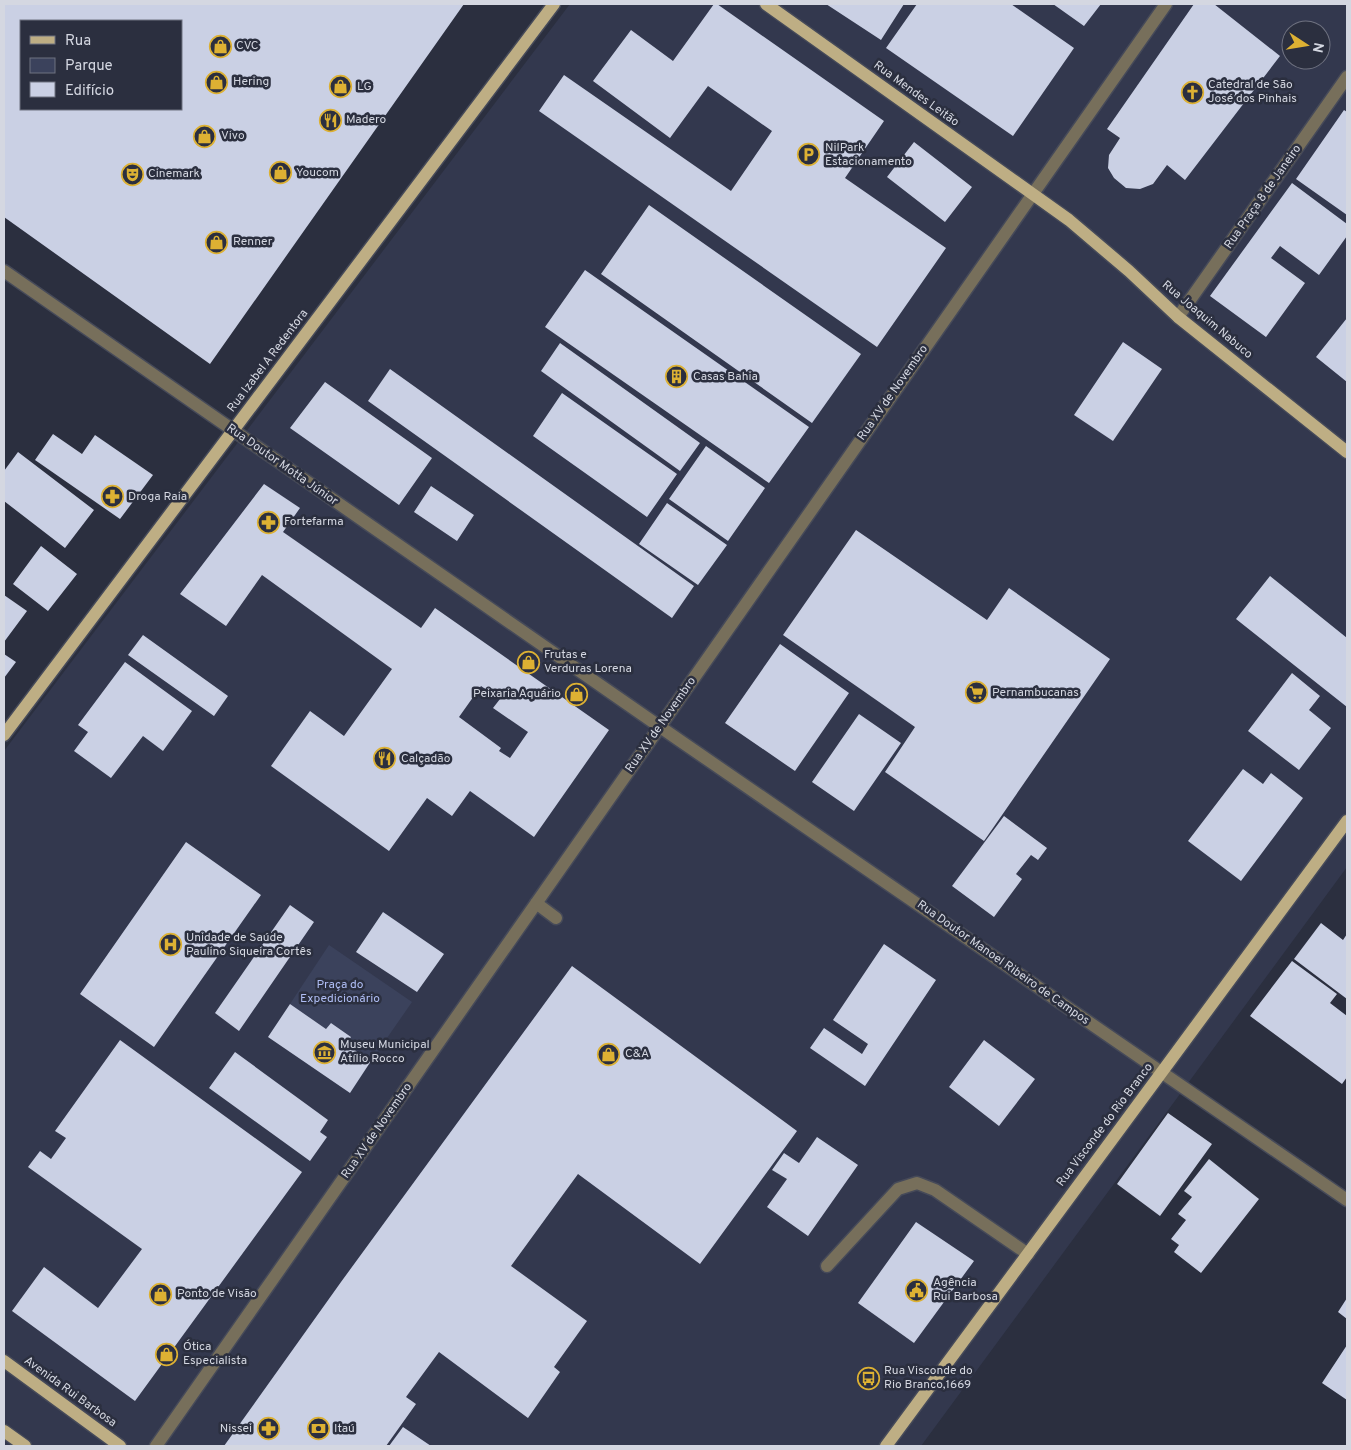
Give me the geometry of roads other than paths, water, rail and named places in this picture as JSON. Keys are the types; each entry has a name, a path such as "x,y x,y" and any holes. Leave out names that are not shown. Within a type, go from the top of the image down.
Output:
{"main road":[{"name":"Rua Izabel A Redentora","path":"4,735 554,4"},
{"name":"Rua Mendes Leitão","path":"766,4 1051,206"},
{"name":"Rua Joaquim Nabuco","path":"1051,206 1129,271 1178,317 1347,452"},
{"name":"Rua Visconde do Rio Branco","path":"886,1446 1347,821"},
{"name":"Avenida Rui Barbosa","path":"4,1361 120,1446"},
{"path":"4,1431 25,1446"}],"street":[{"name":"Rua XV de Novembro","path":"156,1446 1166,4"},
{"name":"Rua Praça 8 de Janeiro","path":"1178,317 1347,77"},
{"name":"Rua Doutor Motta Júnior","path":"4,272 660,726"},
{"name":"Rua Doutor Manoel Ribeiro de Campos","path":"660,726 1347,1200"},
{"path":"536,903 556,918"},
{"path":"827,1266 898,1189 917,1183 935,1190 1028,1254"}],"place":[{"name":"CVC","path":"220,46"},
{"name":"Hering","path":"217,82"},
{"name":"LG","path":"341,87"},
{"name":"Catedral de São José dos Pinhais","path":"1192,92"},
{"name":"Madero","path":"330,120"},
{"name":"Vivo","path":"205,136"},
{"name":"NilPark Estacionamento","path":"809,155"},
{"name":"Youcom","path":"280,173"},
{"name":"Cinemark","path":"132,174"},
{"name":"Renner","path":"217,242"},
{"name":"Casas Bahia","path":"677,377"},
{"name":"Droga Raia","path":"112,497"},
{"name":"Fortefarma","path":"268,522"},
{"name":"Frutas e Verduras Lorena","path":"528,662"},
{"name":"Pernambucanas","path":"976,693"},
{"name":"Peixaria Aquário","path":"577,694"},
{"name":"Calçadão","path":"385,759"},
{"name":"Unidade de Saúde Paulino Siqueira Cortês","path":"170,945"},
{"name":"Museu Municipal Atílio Rocco","path":"324,1052"},
{"name":"C&A","path":"609,1054"},
{"name":"Agência Rui Barbosa","path":"917,1290"},
{"name":"Ponto de Visão","path":"161,1294"},
{"name":"Ótica Especialista","path":"167,1354"},
{"name":"Rua Visconde do Rio Branco,1669","path":"868,1378"},
{"name":"Nissei","path":"268,1429"},
{"name":"Itaú","path":"318,1429"}],"park label":[{"name":"Praça do Expedicionário","path":"340,992"}]}
